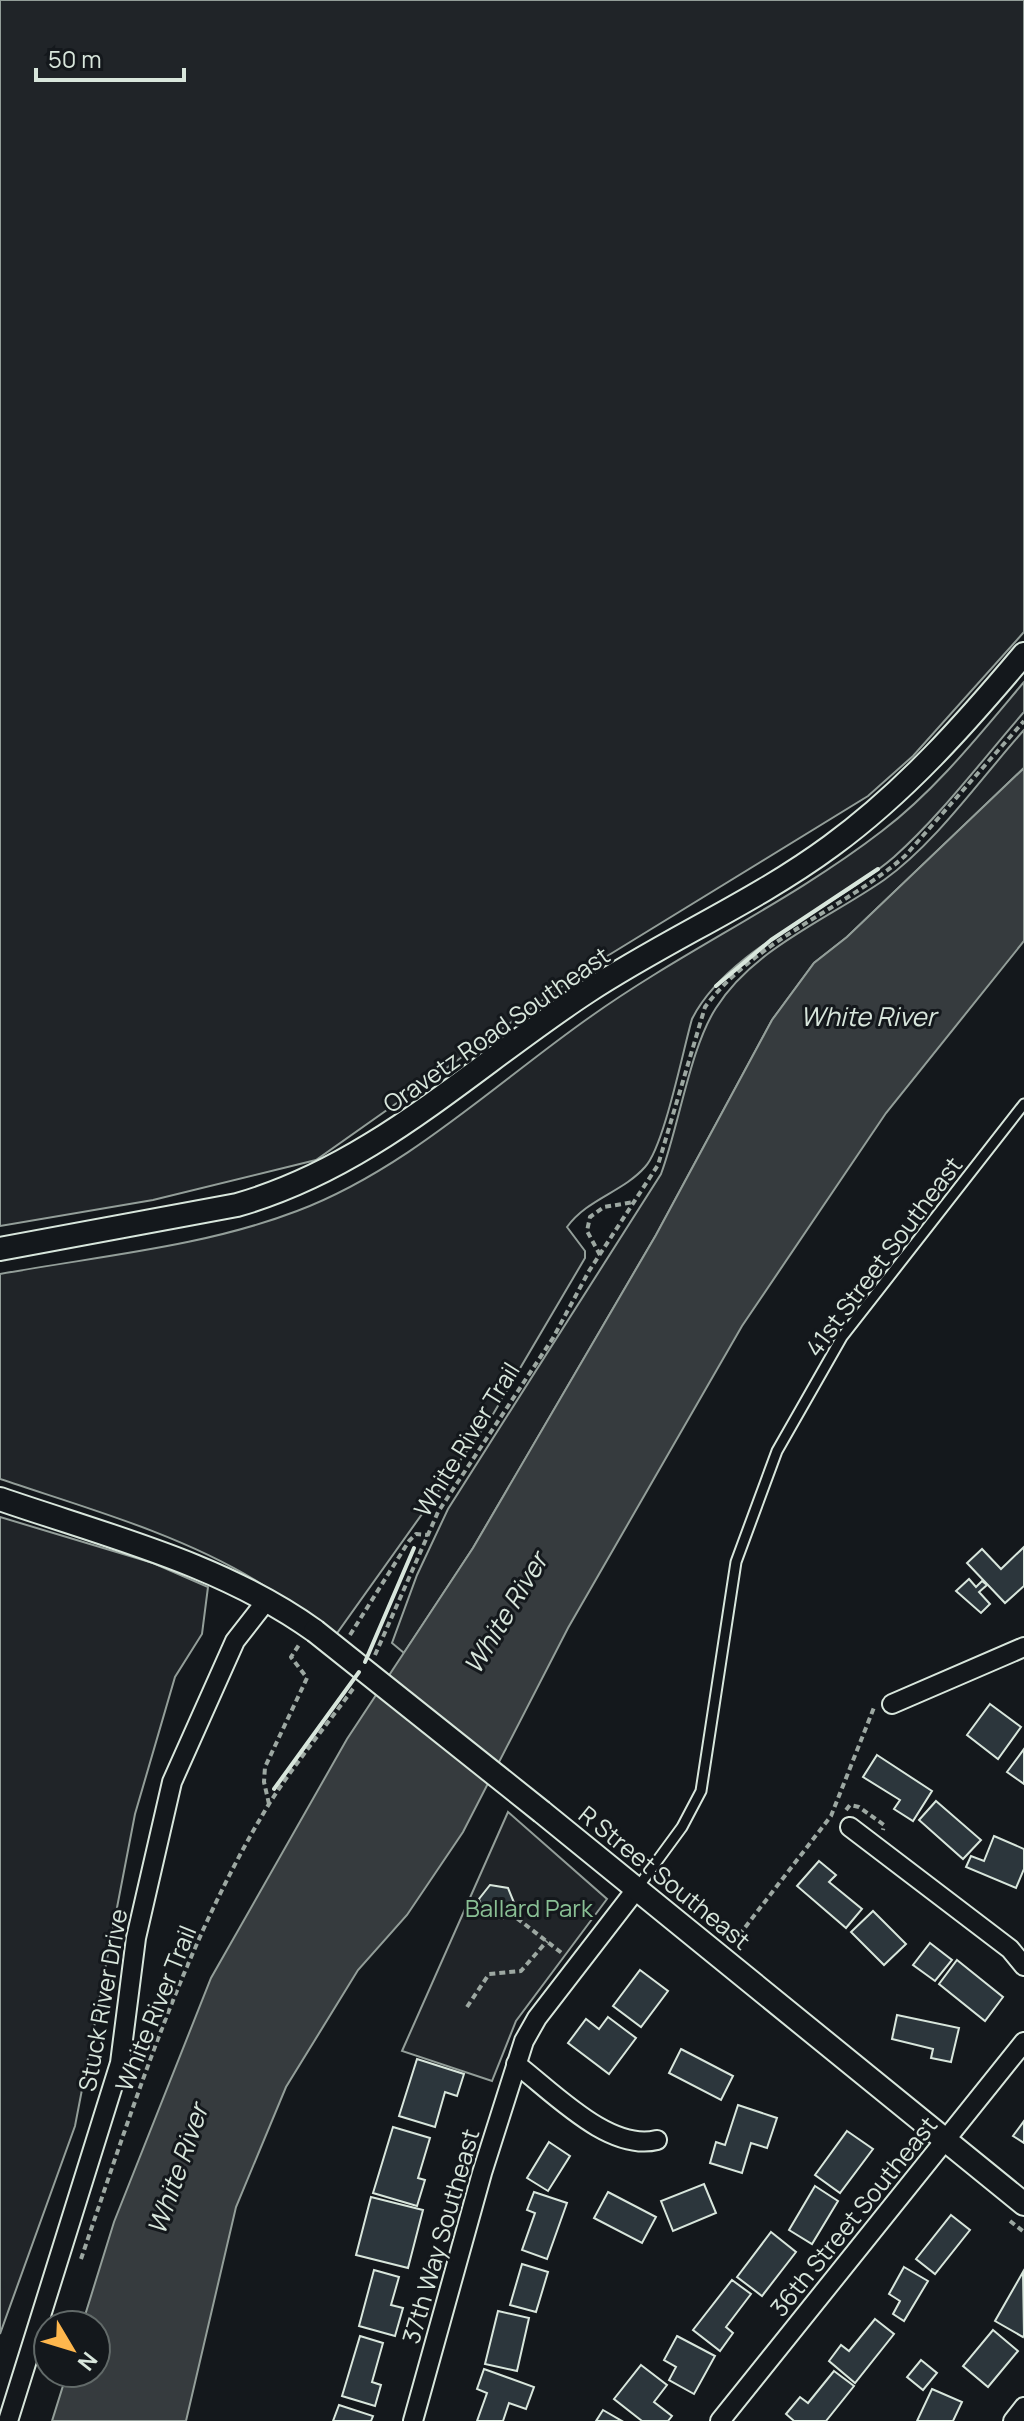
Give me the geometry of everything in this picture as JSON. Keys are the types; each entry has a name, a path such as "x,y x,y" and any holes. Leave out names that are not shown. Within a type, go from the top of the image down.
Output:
{"street":[{"name":"Oravetz Road Southeast","path":"0,1249 237,1205 268,1196 352,1158 435,1104 587,992 830,847 906,785 1024,654"},
{"name":"R Street Southeast","path":"0,1499 212,1572 267,1600 313,1629 638,1887 1024,2204"},
{"name":"Stuck River Drive","path":"8,2421 120,2063 136,1938 172,1782 235,1641 267,1600"},
{"path":"892,1704 1021,1653"},
{"path":"850,1827 1010,1949 1024,1966"},
{"name":"37th Way Southeast","path":"413,2421 516,2064 537,2018 638,1887"},
{"name":"36th Street Southeast","path":"720,2421 1024,2042"},
{"path":"516,2064 610,2135 643,2143 657,2140"},
{"path":"1013,2421 1024,2407"}],"lane":[{"name":"41st Street Southeast","path":"638,1887 682,1827 701,1791 736,1562 777,1451 842,1337 1024,1104"}],"path":[{"name":"White River Trail","path":"373,1661 438,1512 553,1338 600,1255 658,1165 700,1020 712,999 799,926 887,872 905,856 1024,721"},
{"path":"600,1255 587,1231 590,1217 604,1207 634,1202"},
{"path":"338,1649 358,1624 409,1541 416,1534 428,1535"},
{"path":"269,1804 264,1782 265,1767 307,1678 291,1657 313,1629"},
{"name":"White River Trail","path":"77,2269 162,2027 195,1951 269,1804 357,1683"},
{"path":"723,1956 831,1816 875,1703 892,1704"},
{"path":"509,1912 578,1965"},
{"path":"467,2007 483,1979 494,1973 521,1971 547,1941"}],"green space":[{"path":"0,0 1024,0 1024,632 913,756 868,796 591,966 316,1160 153,1200 0,1226"},
{"path":"1024,682 1024,712 912,840 870,875 756,950 708,994 692,1019 666,1120 652,1156 636,1176 585,1209 567,1227 585,1251 585,1258 492,1416 335,1636 265,1586 194,1548 0,1479 0,1274 225,1234 297,1211 376,1173 449,1123 590,1017 811,881 882,831 939,780"},
{"path":"1024,730 1024,768 847,937 814,963 772,1020 656,1235 473,1548 404,1653 392,1643 417,1575 448,1509 661,1174 692,1065 716,1008 750,968 771,951 884,880 922,848"},
{"path":"0,1517 153,1563 208,1587 202,1634 175,1677 135,1814 75,2126 0,2334"},
{"name":"Ballard Park","path":"508,1812 607,1899 516,2021 492,2081 402,2051"}],"water":[{"name":"White River","path":"1024,768 1024,941 886,1113 742,1326 568,1628 463,1832 407,1915 358,1970 286,2087 236,2207 186,2421 52,2421 62,2389 112,2389 112,2309 87,2309 114,2222 211,1978 347,1739 473,1548 656,1235 772,1020 814,963 847,937"}],"building":[{"path":"1024,1547 1024,1586 1005,1603 967,1563 982,1549 1001,1569"},
{"path":"969,1579 976,1587 982,1581 987,1585 979,1592 990,1604 981,1613 956,1591"},
{"path":"990,1704 1021,1727 998,1759 967,1735"},
{"path":"1024,1749 1024,1784 1007,1772"},
{"path":"877,1755 932,1791 913,1821 894,1809 900,1800 863,1777"},
{"path":"936,1801 981,1840 963,1859 919,1820"},
{"path":"994,1836 1024,1849 1024,1869 1016,1888 966,1867 971,1856 984,1861"},
{"path":"819,1861 836,1875 829,1882 862,1909 846,1928 797,1886"},
{"path":"490,1885 508,1888 515,1905 503,1919 485,1916 479,1899"},
{"path":"873,1911 906,1944 884,1965 851,1932"},
{"path":"930,1943 952,1960 935,1981 913,1965"},
{"path":"957,1960 1003,1997 985,2021 939,1984"},
{"path":"640,1970 668,1991 641,2027 613,2006"},
{"path":"897,2015 959,2028 951,2062 931,2058 933,2049 892,2039"},
{"path":"608,2017 636,2038 609,2074 568,2043 586,2019 599,2029"},
{"path":"681,2049 733,2076 721,2100 669,2073"},
{"path":"417,2059 464,2074 457,2096 445,2092 435,2127 399,2116"},
{"path":"738,2105 777,2118 767,2148 751,2143 742,2173 710,2163 716,2142 725,2145"},
{"path":"1024,2121 1024,2143 1013,2136"},
{"path":"393,2127 430,2138 418,2178 425,2180 417,2206 373,2193"},
{"path":"847,2131 873,2149 840,2193 815,2175"},
{"path":"549,2142 570,2156 548,2191 527,2178"},
{"path":"704,2184 716,2213 673,2231 661,2201"},
{"path":"815,2186 838,2201 812,2244 789,2230"},
{"path":"534,2192 567,2203 547,2259 522,2250 535,2213 527,2210"},
{"path":"608,2192 656,2217 642,2243 594,2218"},
{"path":"371,2197 423,2210 408,2268 356,2255"},
{"path":"951,2215 970,2230 935,2274 916,2259"},
{"path":"771,2232 796,2252 762,2296 737,2277"},
{"path":"522,2264 548,2272 536,2312 510,2305"},
{"path":"904,2267 928,2281 904,2321 893,2314 900,2301 889,2294"},
{"path":"374,2270 399,2277 391,2305 403,2308 395,2336 359,2326"},
{"path":"1023,2272 1024,2335 1023,2337 995,2321"},
{"path":"732,2280 751,2294 726,2327 733,2333 720,2351 693,2330"},
{"path":"498,2311 529,2318 517,2371 485,2364"},
{"path":"875,2319 894,2334 855,2383 829,2361 841,2345 849,2351"},
{"path":"993,2330 1018,2351 988,2387 963,2366"},
{"path":"360,2336 383,2343 372,2382 381,2385 375,2406 342,2396"},
{"path":"677,2336 715,2356 694,2394 669,2380 676,2367 664,2360"},
{"path":"921,2360 937,2373 923,2390 907,2377"},
{"path":"641,2365 667,2385 654,2402 672,2416 668,2421 642,2421 614,2399"},
{"path":"484,2369 534,2387 526,2409 509,2403 503,2421 477,2421 487,2393 477,2389"},
{"path":"834,2371 854,2386 826,2421 794,2421 786,2414 800,2397 808,2403"},
{"path":"932,2389 962,2402 953,2421 917,2421"},
{"path":"339,2405 373,2416 371,2421 333,2421"},
{"path":"603,2410 622,2421 596,2421"}],"wall":[{"path":"716,986 771,940 878,869"},
{"path":"365,1662 414,1548"},
{"path":"274,1789 359,1672"}]}
